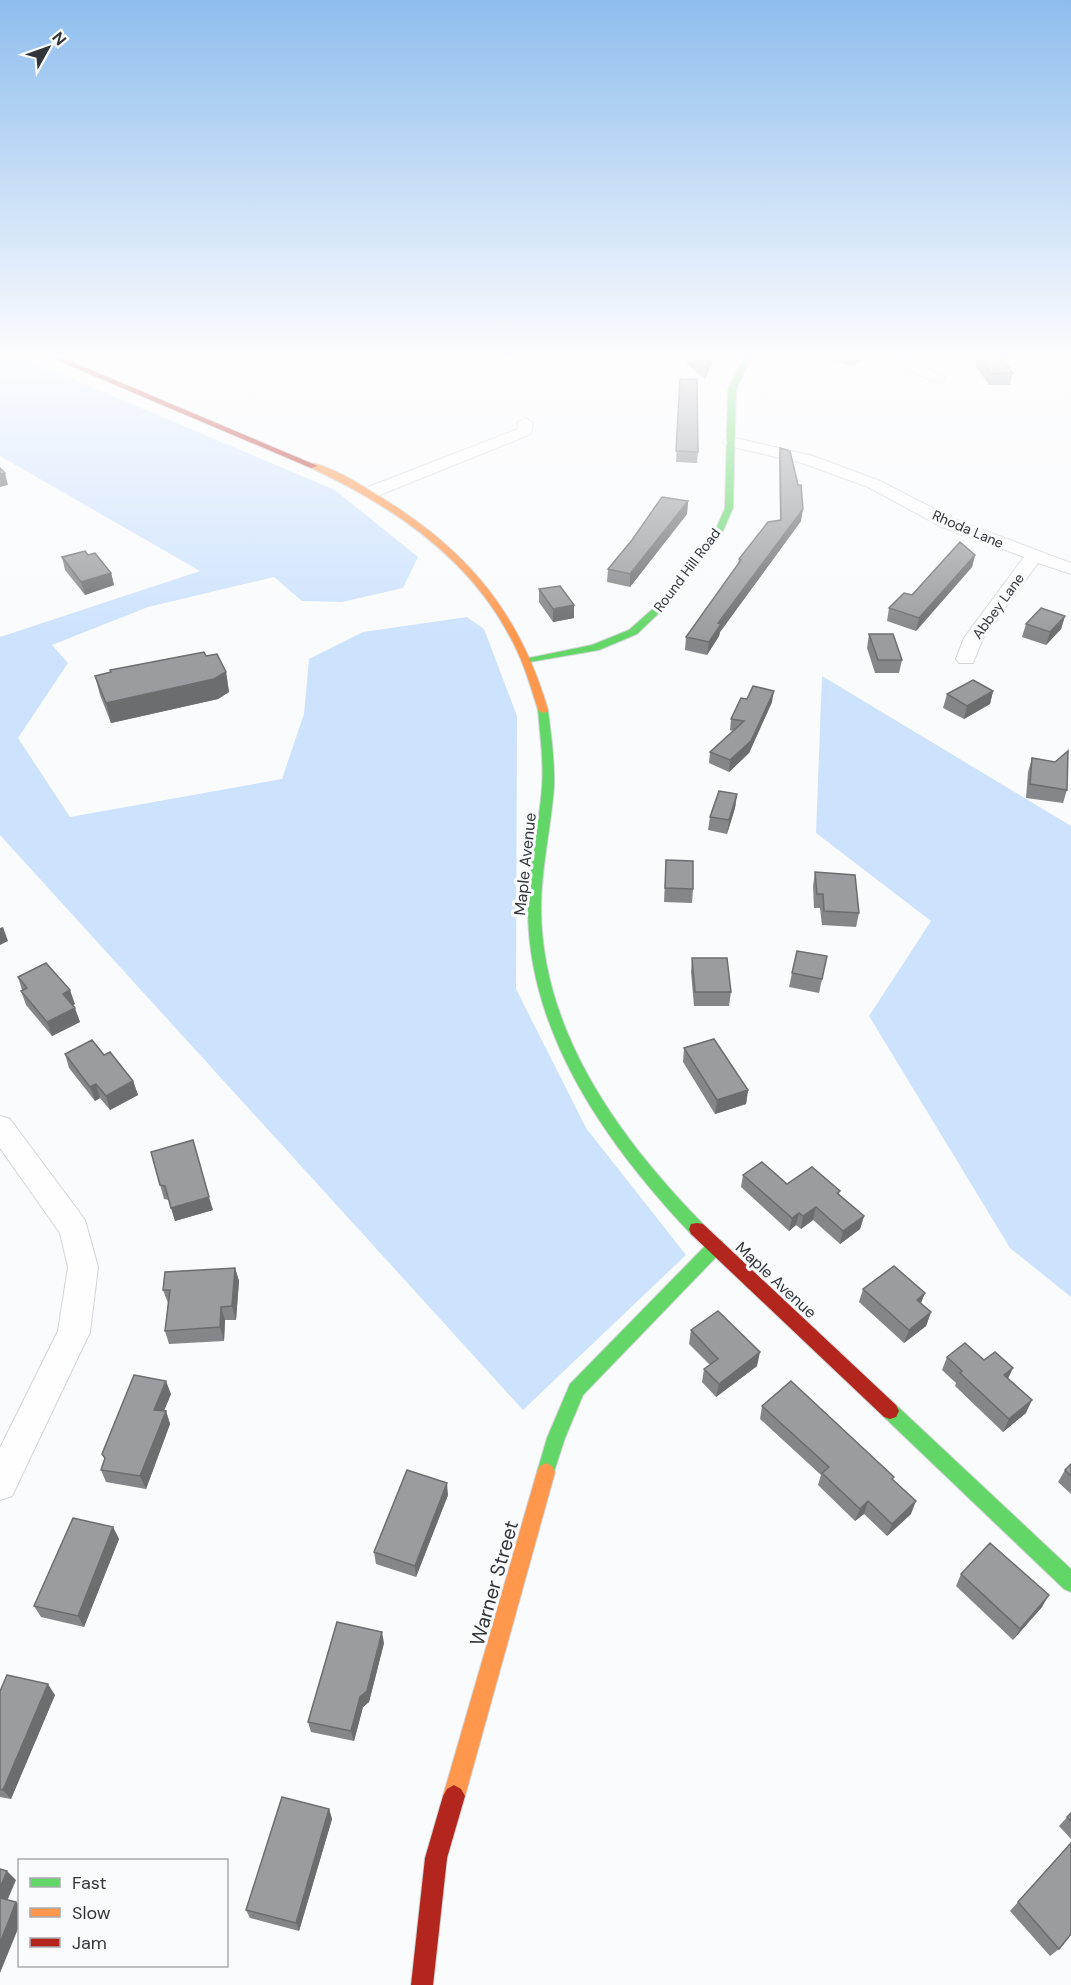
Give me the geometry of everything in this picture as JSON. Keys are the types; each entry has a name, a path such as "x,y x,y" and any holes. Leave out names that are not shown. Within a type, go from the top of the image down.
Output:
{"main road":[{"name":"Maple Avenue","path":"279,452 330,473 369,493 420,528 474,575 508,624 528,661 541,706 549,760 535,920 546,992 560,1032 601,1113 657,1187 716,1246 1071,1582"},
{"name":"Round Hill Road","path":"528,661 608,643 633,632 652,616 720,529 729,508 731,452"},
{"name":"Warner Street","path":"422,1985 436,1858 556,1438 576,1390 716,1246"}],"street":[{"path":"369,493 474,452"},
{"name":"Rhoda Lane","path":"774,452 807,459 874,484 948,523 1071,569"},
{"name":"Abbey Lane","path":"966,659 974,638 1034,556"},
{"path":"0,1126 74,1229 83,1267 74,1332 0,1484"}],"shaded area":[{"path":"0,452 244,452 335,490 418,557 403,588 342,602 302,601 274,577 148,607 52,645 68,663 18,738 70,817 282,779 304,714 309,659 363,632 467,617 484,629 517,716 516,989 586,1128 686,1255 523,1410 0,835 0,637 200,571 0,456"},
{"path":"822,676 1071,826 1071,1297 1010,1248 869,1016 931,921 816,833"}],"building":[{"path":"780,452 790,452 798,485 801,485 803,509 718,623 721,624 709,642 686,637 741,560 739,559 768,522 781,520"},
{"path":"662,497 688,501 630,574 608,569 632,540"},
{"path":"960,542 975,555 919,618 889,608 904,593 912,595"},
{"path":"85,551 88,555 95,553 111,573 81,582 62,557"},
{"path":"560,586 574,605 553,609 539,589"},
{"path":"1041,608 1065,616 1050,632 1026,624"},
{"path":"869,634 893,634 902,660 878,660"},
{"path":"204,652 206,656 217,654 226,672 214,679 106,703 95,676 111,672 110,670"},
{"path":"973,680 993,691 967,706 947,694"},
{"path":"753,686 774,691 751,741 730,760 710,752 744,721 731,719 741,698 747,699"},
{"path":"1068,751 1067,790 1030,784 1032,758 1055,762"},
{"path":"719,791 737,794 729,820 710,817"},
{"path":"666,860 693,861 693,889 665,888"},
{"path":"815,872 855,875 859,913 824,911 823,894 817,894"},
{"path":"797,951 827,956 822,979 792,973"},
{"path":"692,958 727,958 731,992 695,992"},
{"path":"46,963 70,990 63,994 75,1008 47,1022 21,991 27,988 18,977"},
{"path":"714,1039 748,1090 717,1100 684,1048"},
{"path":"92,1040 104,1055 110,1052 133,1081 106,1096 96,1084 90,1087 65,1054"},
{"path":"193,1140 209,1197 171,1208 165,1186 160,1185 151,1152"},
{"path":"762,1162 787,1184 812,1167 864,1216 843,1231 816,1207 803,1216 799,1213 792,1218 743,1175"},
{"path":"894,1266 925,1293 917,1300 931,1312 909,1330 863,1289"},
{"path":"235,1268 232,1306 221,1307 220,1327 165,1331 170,1290 163,1290 165,1272"},
{"path":"718,1311 760,1352 719,1384 704,1369 718,1359 691,1330"},
{"path":"965,1343 984,1360 995,1352 1013,1368 1004,1375 1032,1400 1009,1419 960,1373 962,1371 947,1357"},
{"path":"134,1375 166,1381 154,1410 166,1411 140,1476 101,1470 105,1458 102,1454"},
{"path":"791,1381 894,1477 892,1479 916,1501 892,1524 868,1501 860,1509 822,1473 829,1467 762,1406"},
{"path":"1071,1464 1071,1476 1065,1470"},
{"path":"407,1470 447,1483 415,1566 374,1552"},
{"path":"73,1518 113,1527 78,1616 34,1606"},
{"path":"990,1543 1049,1595 1020,1629 961,1574"},
{"path":"337,1622 382,1632 367,1691 360,1697 351,1731 308,1722"},
{"path":"7,1675 48,1684 3,1790 0,1789 0,1691"},
{"path":"282,1797 329,1809 296,1923 246,1910"},
{"path":"1071,1843 1071,1934 1059,1949 1018,1902"},
{"path":"0,1869 7,1871 0,1888"},
{"path":"0,1898 16,1902 0,1943"}],"traffic: fast":[{"path":"528,661 595,648 633,632 659,608 720,529 729,508 730,452"},
{"path":"543,710 549,769 535,891 535,925 541,969 553,1011 569,1052 612,1129 638,1164 697,1229"},
{"path":"546,1472 556,1438 576,1390 716,1246"},
{"path":"890,1411 1071,1582"}],"traffic: slow":[{"path":"314,466 343,479 399,512 426,532 474,578 495,603 517,639 530,669 543,710"},
{"path":"454,1796 546,1472"}],"traffic: jam":[{"path":"280,452 314,466"},
{"path":"697,1229 890,1411"},
{"path":"422,1985 436,1858 454,1796"}]}
